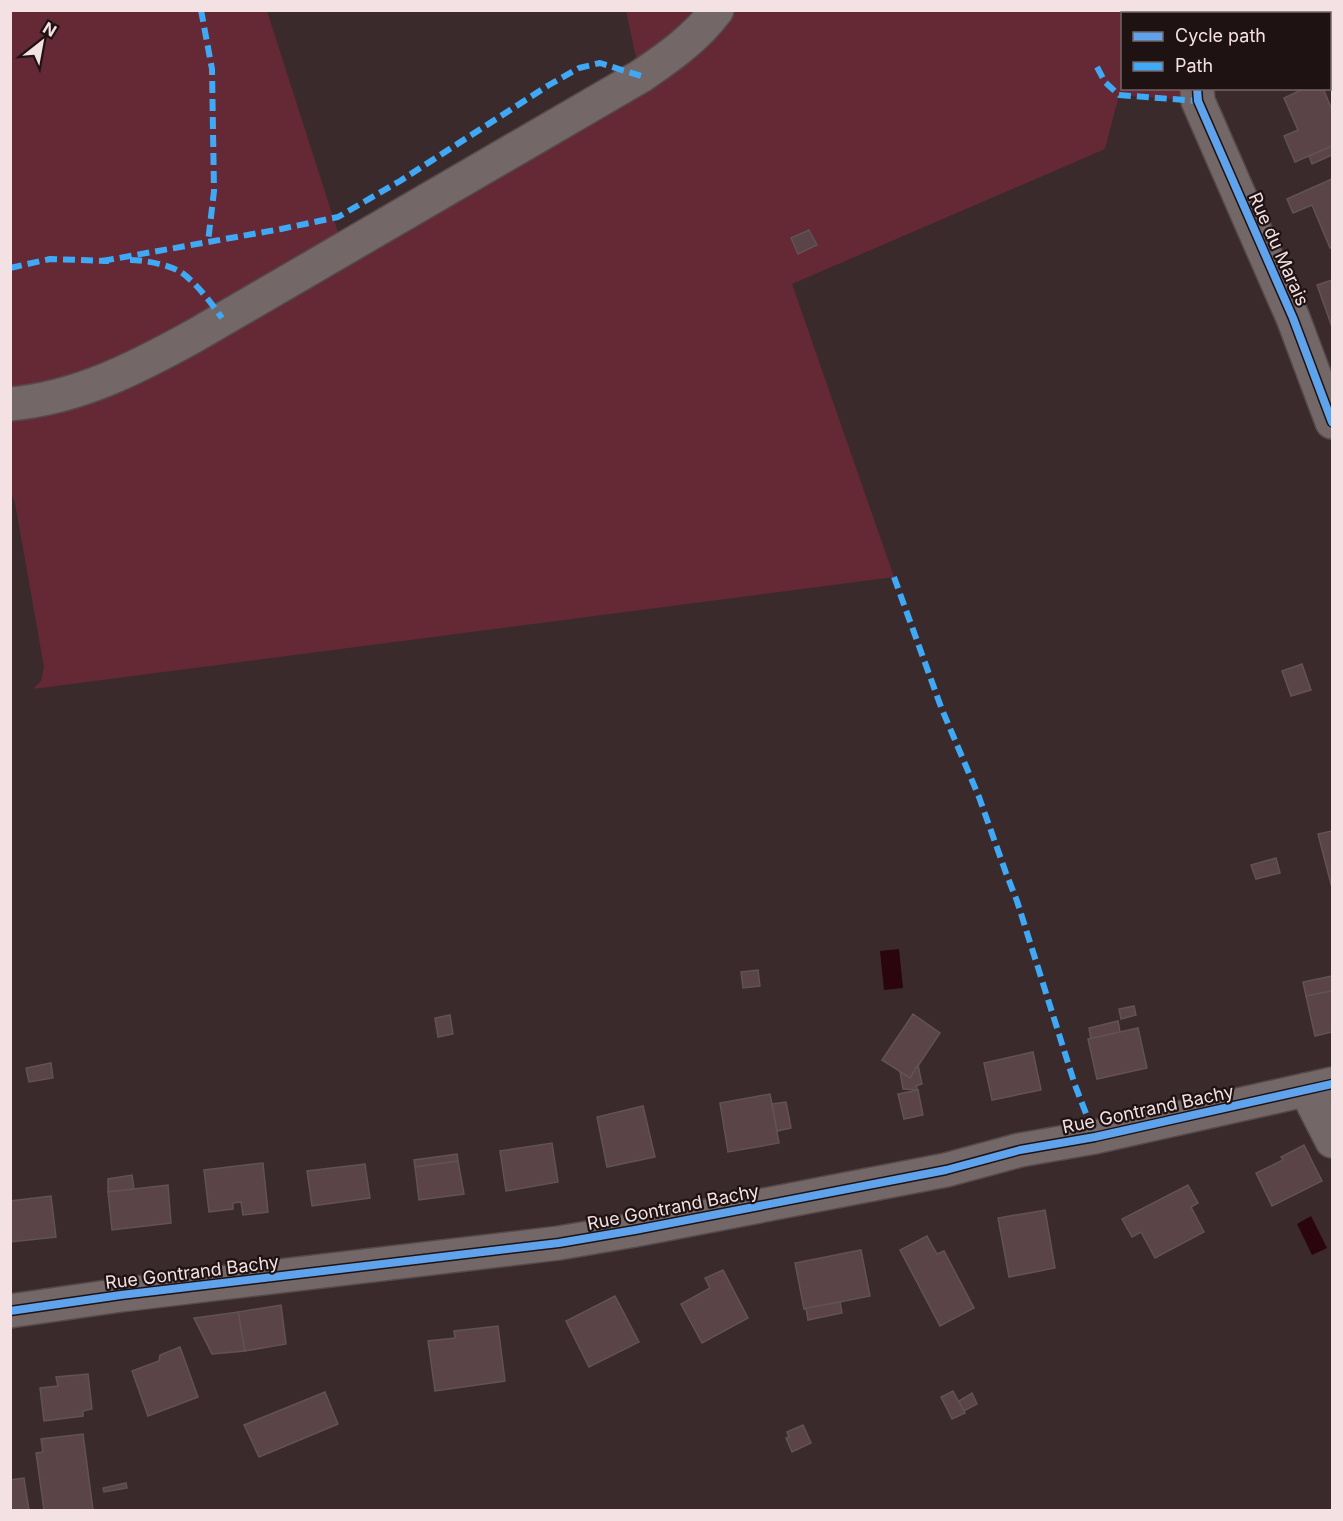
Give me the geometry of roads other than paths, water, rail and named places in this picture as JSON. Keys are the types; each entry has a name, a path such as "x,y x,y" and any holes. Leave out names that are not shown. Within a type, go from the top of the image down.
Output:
{"street":[{"path":"10,404 39,401 83,388 135,368 194,336 640,76 680,48 703,28 717,10"},
{"name":"Rue du Marais","path":"1197,90 1198,101 1293,318 1332,422"},
{"path":"1319,1087 1332,1141"},
{"name":"Rue Gontrand Bachy","path":"10,1311 559,1243 635,1230 946,1170 1020,1150 1095,1137 1319,1087"}]}
